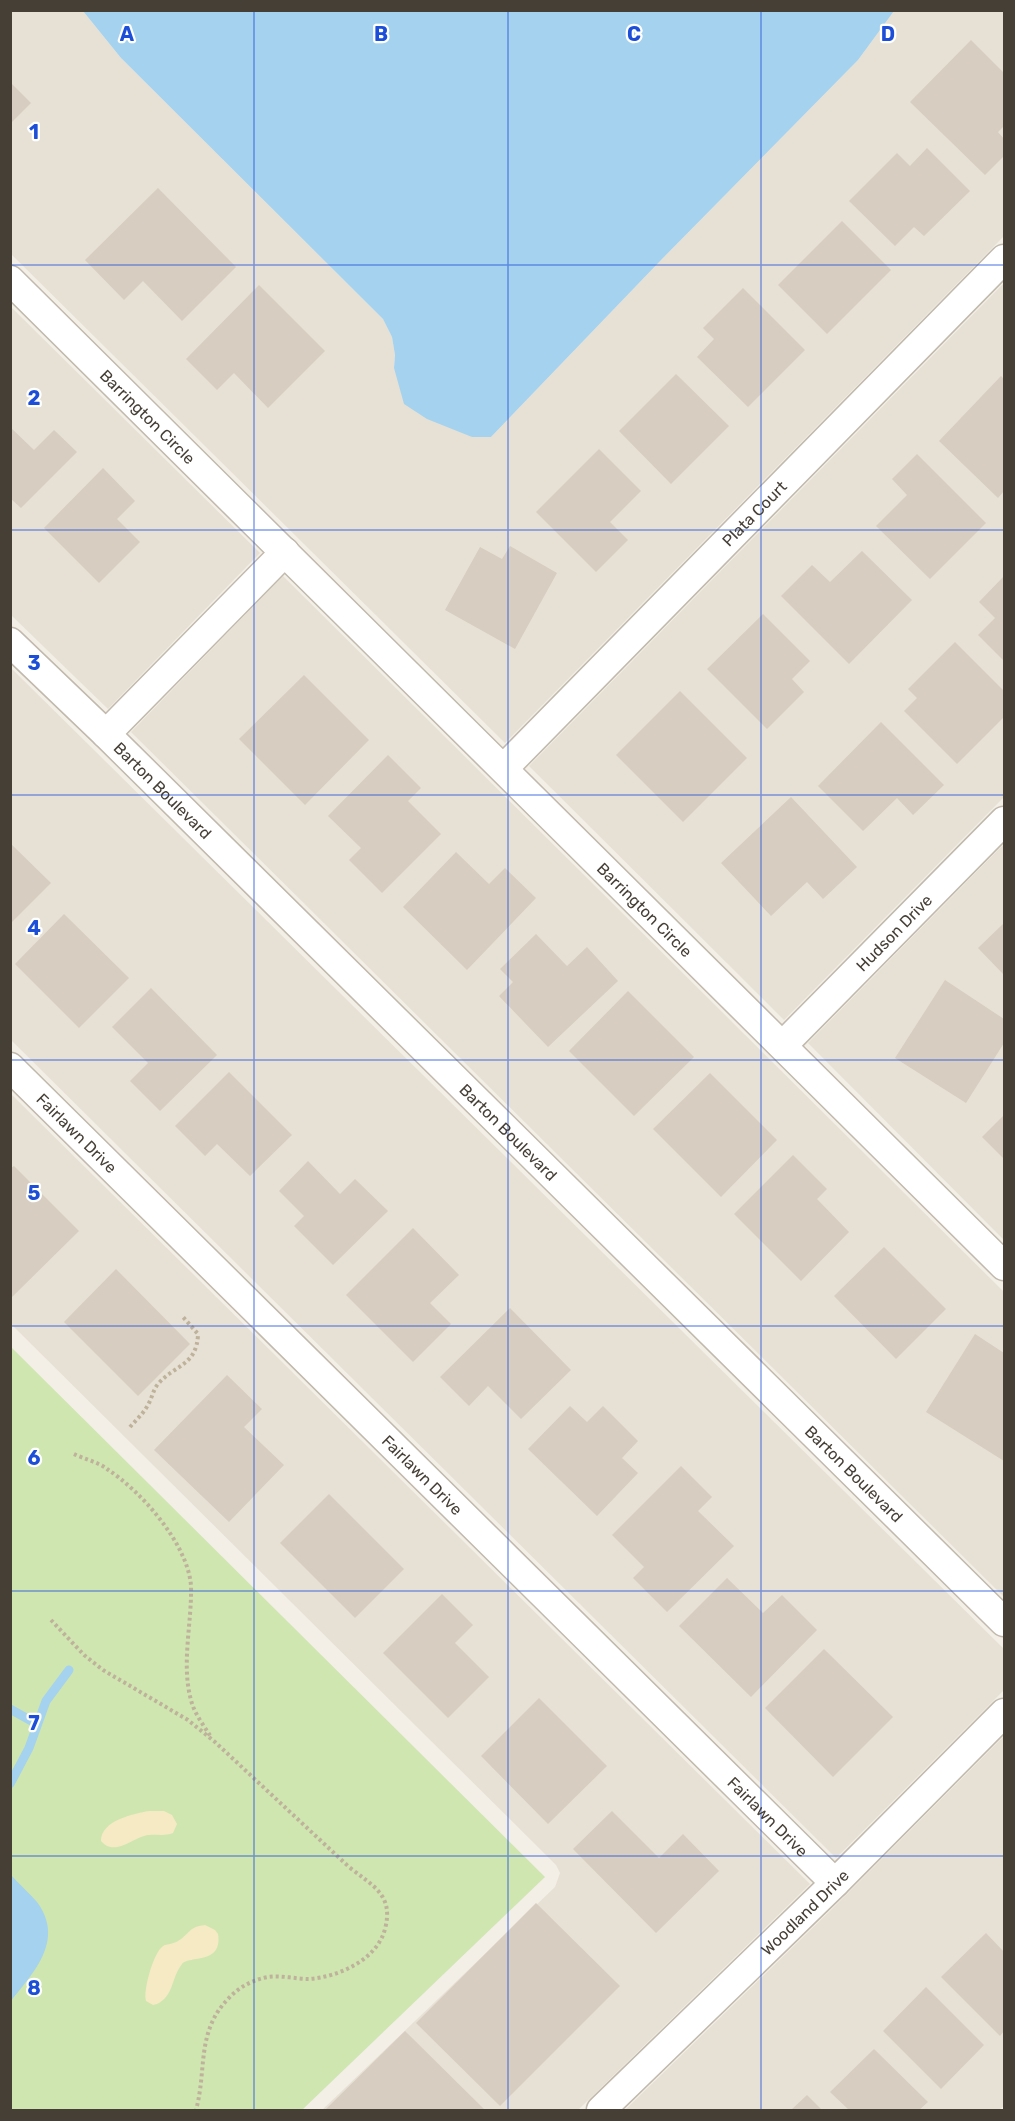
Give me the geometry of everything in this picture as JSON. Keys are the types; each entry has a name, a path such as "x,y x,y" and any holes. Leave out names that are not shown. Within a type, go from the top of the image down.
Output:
{"street":[{"name":"Plata Court","path":"504,768 1005,259"},
{"name":"Barrington Circle","path":"10,280 1005,1266"},
{"path":"106,734 285,552"},
{"name":"Barton Boulevard","path":"10,642 106,734 1005,1622"},
{"name":"Hudson Drive","path":"783,1045 1005,821"},
{"name":"Fairlawn Drive","path":"10,1067 835,1883"},
{"name":"Woodland Drive","path":"601,2110 835,1883 1005,1713"}],"path":[{"path":"130,1427 150,1403 159,1383 185,1364 193,1353 198,1334 183,1317"},
{"path":"74,1454 105,1467 138,1494 173,1539 189,1573 188,1681 191,1702 215,1742"},
{"path":"51,1620 84,1655 103,1670 188,1720 215,1742 349,1867 373,1886 384,1898 388,1908 384,1934 368,1955 356,1964 332,1975 321,1977 271,1976 249,1982 229,1997 216,2014 207,2032 200,2098 196,2110"}],"shaded area":[{"path":"10,11 83,11 121,58 383,319 392,337 395,355 394,368 472,437 491,437 858,60 894,11 1004,11 1004,236 505,743 11,254"},
{"path":"1004,283 1004,797 784,1020 529,766"},
{"path":"10,306 260,553 108,709 11,615"},
{"path":"283,576 1004,1292 1004,1597 131,732"},
{"path":"10,667 1004,1649 1004,1690 836,1858 11,1040"},
{"path":"1004,844 1004,1240 808,1043"},
{"path":"10,1093 810,1884 578,2110 322,2110 555,1887 560,1873 556,1865 11,1324"},
{"path":"1004,1736 1004,2106 999,2110 625,2110 833,1908"}],"green space":[{"path":"11,1347 545,1877 302,2110 11,2110"}],"sand":[{"path":"149,1811 164,1811 172,1815 177,1824 173,1833 144,1836 117,1847 111,1847 101,1841 102,1834 112,1823 127,1816"},
{"path":"205,1925 218,1934 218,1944 215,1950 211,1955 182,1964 163,2001 153,2005 146,2001 149,1973 161,1948 178,1941 195,1927"}],"water":[{"path":"83,11 894,11 858,60 491,437 472,437 427,419 404,404 394,368 395,355 392,337 383,319 121,58"},
{"path":"11,1875 37,1902 45,1916 48,1929 47,1942 37,1967 11,2001"}],"building":[{"path":"971,40 1004,73 1004,126 998,132 1004,139 1004,156 985,175 910,102"},
{"path":"10,82 31,103 10,124"},
{"path":"927,148 970,191 924,236 914,227 895,246 849,201 897,153 910,166"},
{"path":"158,188 236,267 182,321 143,281 124,300 85,260"},
{"path":"842,221 891,270 827,334 778,285"},
{"path":"259,285 325,351 268,408 234,373 217,390 186,359"},
{"path":"743,288 805,350 748,407 697,357 714,339 703,328"},
{"path":"676,374 729,426 671,484 619,431"},
{"path":"1001,376 1004,379 1004,491 998,498 939,441"},
{"path":"10,427 34,450 54,430 77,452 21,508 10,498"},
{"path":"599,449 641,491 610,522 628,540 596,572 536,512"},
{"path":"917,454 986,523 930,579 876,526 907,495 892,479"},
{"path":"103,468 135,501 117,519 140,542 99,583 44,528"},
{"path":"510,546 557,573 515,649 445,610 480,547 502,559"},
{"path":"862,551 912,600 849,664 781,596 812,565 830,582"},
{"path":"1004,576 1004,661 978,635 995,618 979,602"},
{"path":"763,614 810,661 792,679 804,692 767,729 707,669"},
{"path":"955,642 1004,691 1004,717 957,764 904,711 917,698 908,689"},
{"path":"304,675 369,740 305,805 239,739"},
{"path":"680,691 747,758 683,822 616,755"},
{"path":"881,722 944,785 913,815 897,798 863,831 818,786"},
{"path":"388,755 421,788 408,801 441,834 382,893 349,860 361,848 328,816"},
{"path":"791,797 857,867 823,899 807,882 771,916 721,863"},
{"path":"10,843 51,883 10,924"},
{"path":"456,852 489,884 505,868 536,898 467,970 403,907"},
{"path":"64,914 129,978 79,1028 15,964"},
{"path":"1004,925 1004,975 978,948"},
{"path":"536,934 567,966 587,947 618,981 548,1047 499,996 513,982 500,969"},
{"path":"945,980 1004,1019 1004,1043 966,1103 895,1058"},
{"path":"151,988 217,1055 160,1111 130,1081 148,1063 112,1027"},
{"path":"628,991 694,1057 634,1116 569,1051"},
{"path":"229,1072 292,1135 250,1176 217,1144 205,1156 175,1126"},
{"path":"710,1073 777,1140 721,1197 653,1129"},
{"path":"1004,1115 1004,1159 982,1137"},
{"path":"793,1155 827,1189 817,1199 849,1232 801,1281 734,1214"},
{"path":"308,1161 340,1194 355,1179 388,1211 333,1265 294,1226 304,1216 279,1191"},
{"path":"14,1166 79,1231 10,1299 10,1169"},
{"path":"413,1228 459,1275 430,1303 451,1324 413,1362 346,1295"},
{"path":"884,1247 946,1309 896,1359 834,1296"},
{"path":"116,1269 190,1344 138,1396 64,1322"},
{"path":"510,1308 571,1370 521,1419 488,1386 469,1406 440,1377"},
{"path":"975,1334 1004,1353 1004,1461 926,1412"},
{"path":"227,1375 262,1409 244,1427 284,1465 229,1522 154,1450"},
{"path":"570,1406 587,1422 603,1406 638,1441 622,1458 638,1473 597,1516 528,1449"},
{"path":"681,1466 712,1497 698,1511 734,1546 667,1612 633,1578 644,1567 612,1535"},
{"path":"329,1494 404,1569 355,1618 280,1543"},
{"path":"727,1578 763,1613 782,1595 817,1630 751,1697 679,1626"},
{"path":"442,1594 473,1625 455,1643 489,1677 448,1718 383,1653"},
{"path":"824,1649 893,1717 833,1777 765,1708"},
{"path":"539,1698 607,1766 548,1824 481,1756"},
{"path":"612,1811 659,1858 683,1834 719,1871 656,1933 573,1849"},
{"path":"536,1903 620,1986 500,2106 416,2023"},
{"path":"986,1933 1004,1952 1004,2031 1000,2036 941,1977"},
{"path":"926,1987 984,2045 941,2089 883,2031"},
{"path":"405,2031 485,2110 325,2110"},
{"path":"874,2049 928,2102 919,2110 849,2110 830,2092"},
{"path":"807,2095 822,2110 791,2110"}],"waterway":[{"path":"10,1784 29,1748 46,1701 69,1670"},
{"path":"10,1709 37,1724"}]}
